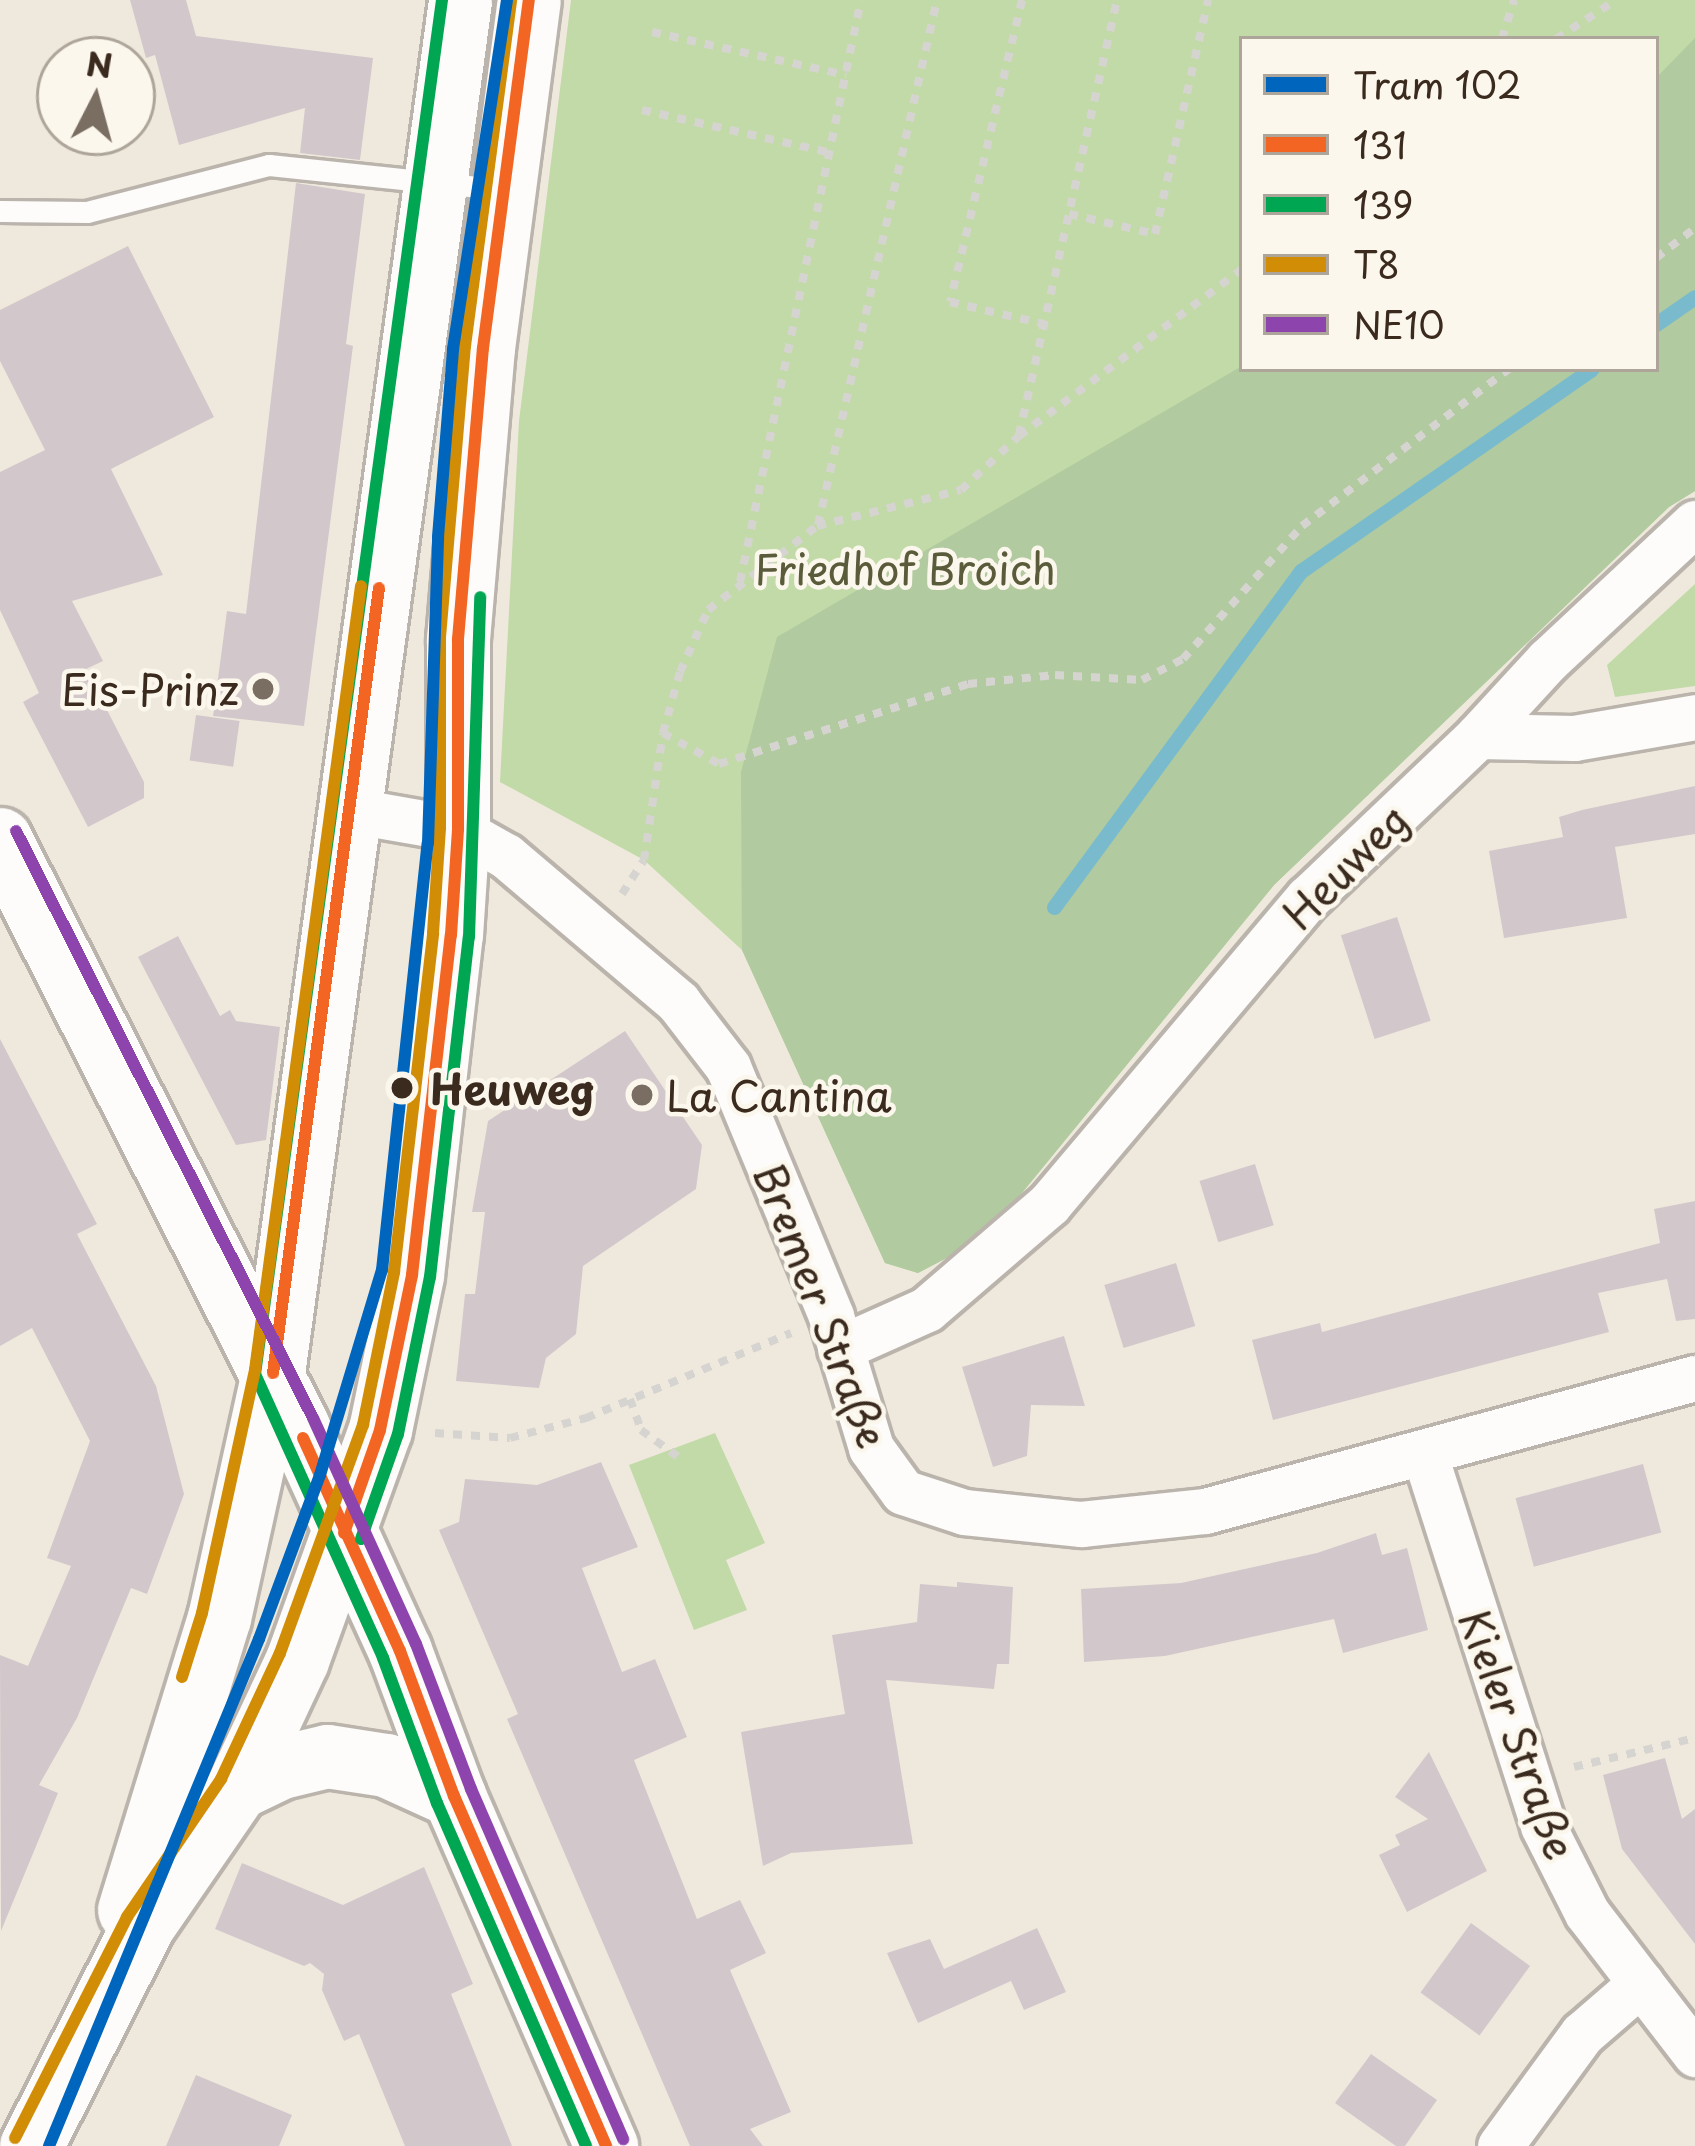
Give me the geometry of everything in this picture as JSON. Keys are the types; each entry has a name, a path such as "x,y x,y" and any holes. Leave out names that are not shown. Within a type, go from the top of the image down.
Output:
{"main road":[{"path":"98,2006 219,1618 272,1373 460,0"},
{"path":"31,2146 143,1924 237,1788 296,1660 380,1430 412,1275 458,829 458,639 483,348 529,0"},
{"path":"0,839 272,1373 400,1651 454,1796 606,2146"},
{"path":"237,1788 281,1767 327,1756 386,1765 454,1796"}],"street":[{"name":"Heuweg","path":"835,1332 927,1309 1049,1204 1308,898 1478,736 1548,660 1695,523"},
{"path":"1478,736 1574,737 1695,717"},
{"name":"Bremer Straße","path":"349,810 458,829 506,856 678,1002 728,1067 835,1332 871,1448 903,1492 964,1512 1081,1524 1205,1511 1695,1378"},
{"name":"Kieler Straße","path":"1424,1452 1525,1778 1587,1912 1695,2054"},
{"path":"1500,2146 1582,2034 1641,1984"}],"lane":[{"path":"0,211 87,212 269,165 504,190"}],"path":[{"path":"740,584 832,153 858,0"},
{"path":"817,526 937,0"},
{"path":"1022,0 950,302 1044,324"},
{"path":"1019,436 1117,0"},
{"path":"1069,214 1155,234 1208,0"},
{"path":"1503,36 1514,0"},
{"path":"1561,36 1616,0"},
{"path":"652,32 846,76"},
{"path":"643,110 832,153"},
{"path":"1659,255 1695,228"},
{"path":"598,930 644,860 663,734 680,671 708,610 817,526 961,490 1019,436 1239,270"},
{"path":"663,734 718,764 968,684 1055,675 1142,680 1183,659 1302,526 1505,372"},
{"path":"380,1430 510,1438 586,1418 835,1332"},
{"path":"630,1399 641,1430 681,1459"},
{"path":"1525,1778 1695,1738"}],"green space":[{"name":"Friedhof Broich","path":"571,0 1695,0 1695,491 1669,507 1274,885 985,1238 918,1273 885,1263 742,950 644,860 500,782 519,421"},
{"path":"1695,38 1695,491 1669,507 1274,885 985,1238 918,1273 885,1263 742,950 741,772 777,637 1239,368 1239,372 1659,372 1659,75"},
{"path":"1695,584 1695,686 1615,697 1607,665"},
{"path":"715,1433 765,1543 726,1560 747,1610 694,1630 629,1465"}],"building":[{"path":"130,0 186,0 196,36 373,58 360,160 300,153 305,108 179,145 156,59 156,36 140,36"},
{"path":"296,183 365,194 346,344 353,346 304,726 213,716 227,611 246,614"},
{"path":"128,246 214,417 111,469 163,575 72,601 103,661 86,669 144,782 144,798 88,827 23,702 39,693 0,610 0,472 45,450 0,361 0,310"},
{"path":"196,715 240,721 233,767 190,761"},
{"path":"1695,786 1695,834 1615,847 1627,918 1504,938 1489,851 1563,837 1559,817"},
{"path":"1397,917 1431,1021 1375,1039 1341,935"},
{"path":"178,936 220,1016 230,1010 236,1021 280,1027 266,1140 236,1145 138,957"},
{"path":"625,1031 702,1145 696,1189 583,1266 576,1334 546,1358 539,1388 456,1381 465,1294 475,1294 485,1212 472,1212 488,1121"},
{"path":"0,1039 97,1224 77,1234 156,1386 184,1494 147,1594 131,1588 77,1718 39,1785 58,1793 1,1931 0,1655 28,1666 71,1566 47,1558 90,1441 32,1328 0,1346"},
{"path":"1255,1164 1274,1225 1218,1242 1200,1181"},
{"path":"1695,1201 1695,1319 1676,1321 1667,1279 1598,1293 1609,1332 1273,1420 1252,1340 1320,1323 1322,1332 1660,1243 1654,1209"},
{"path":"1176,1263 1195,1326 1124,1348 1104,1285"},
{"path":"1064,1336 1085,1406 1031,1405 1027,1456 993,1467 962,1367"},
{"path":"601,1462 638,1547 582,1568 622,1672 655,1659 687,1737 634,1760 697,1919 740,1900 766,1953 730,1970 791,2112 750,2129 763,2146 690,2146 507,1719 518,1714 439,1530 459,1522 465,1479 537,1485"},
{"path":"1643,1464 1661,1533 1534,1567 1515,1498"},
{"path":"1376,1533 1382,1555 1407,1548 1428,1630 1343,1653 1334,1619 1165,1656 1084,1662 1081,1589 1181,1583 1317,1553"},
{"path":"957,1582 1013,1587 1009,1664 997,1664 994,1689 886,1680 913,1844 791,1853 763,1866 741,1732 845,1714 832,1635 917,1622 920,1584 957,1587"},
{"path":"1429,1752 1487,1871 1407,1912 1379,1855 1400,1845 1395,1835 1428,1819 1395,1797"},
{"path":"1665,1758 1682,1819 1695,1809 1695,1944 1622,1849 1603,1775"},
{"path":"242,1863 343,1905 424,1867 473,1984 451,1994 512,2146 405,2146 359,2034 344,2041 322,1990 324,1974 310,1963 304,1966 215,1929"},
{"path":"1471,1923 1530,1966 1480,2035 1420,1993"},
{"path":"1037,1928 1066,1992 1024,2010 1011,1981 918,2023 887,1953 930,1939 944,1969"},
{"path":"1371,2054 1437,2100 1405,2146 1396,2146 1335,2103"},
{"path":"196,2075 292,2115 279,2146 166,2146"}],"waterway":[{"path":"1659,322 1695,297"},
{"path":"1054,907 1301,571 1588,372"}],"tram line":[{"name":"102","path":"49,2146 259,1639 320,1475 382,1270 428,843 438,537 453,349 507,0"}],"transit line":[{"name":"139","path":"442,0 255,1374 383,1658 437,1803 586,2146"},
{"name":"T8","path":"15,2138 127,1917 221,1779 280,1653 363,1425 394,1272 433,933 440,828 440,637 465,346 511,0"},
{"name":"131","path":"344,1533 380,1430 412,1275 451,935 458,829 458,639 483,348 529,0"},
{"name":"T8","path":"182,1677 202,1613 255,1370 361,586"},
{"name":"131","path":"273,1373 379,588"},
{"name":"139","path":"361,1539 398,1434 430,1277 469,937 480,597"},
{"name":"NE10","path":"16,831 313,1418 416,1644 471,1789 623,2139"},
{"name":"131","path":"303,1438 400,1651 454,1796 606,2146"}],"place":[{"name":"Eis-Prinz","path":"263,689"},
{"name":"Heuweg","path":"402,1088"},
{"name":"La Cantina","path":"642,1095"}]}
